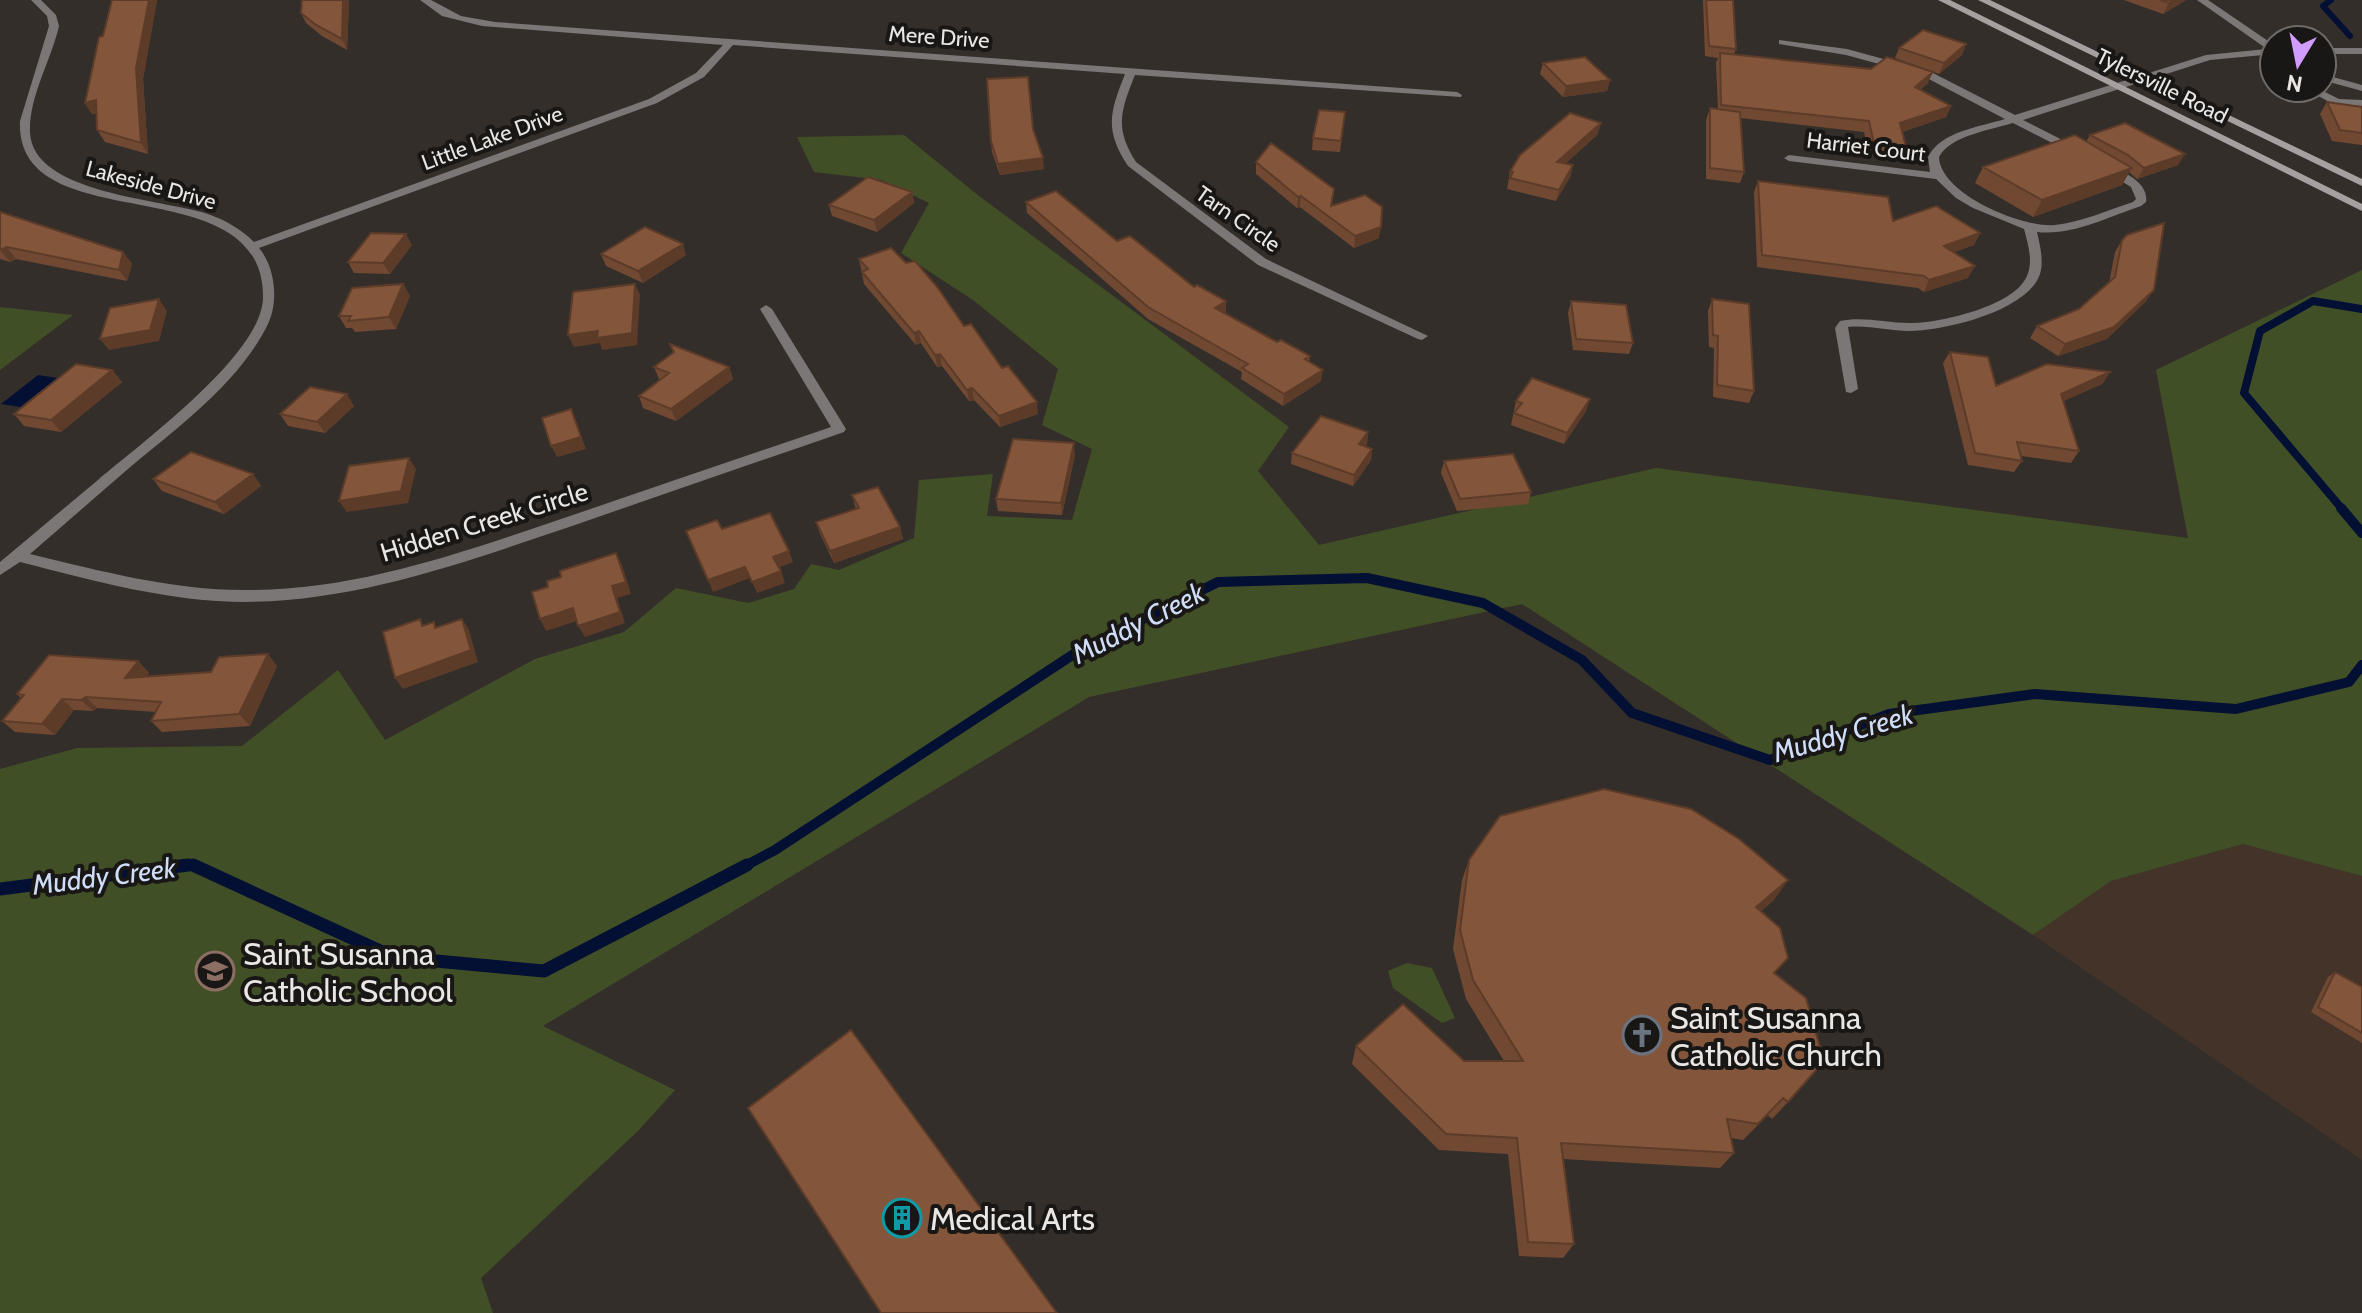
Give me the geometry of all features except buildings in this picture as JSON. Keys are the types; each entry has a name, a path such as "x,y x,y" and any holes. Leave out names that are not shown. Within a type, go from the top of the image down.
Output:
{"main road":[{"name":"Tylersville Road","path":"1943,0 2362,208"},
{"name":"Tylersville Road","path":"1983,0 2362,183"}],"street":[{"name":"Lakeside Drive","path":"36,0 51,15 54,26 26,115 26,144 32,157 59,180 120,198 193,212 218,221 252,247"},
{"name":"Mere Drive","path":"425,0 445,15 479,23 1457,95"},
{"path":"2202,0 2258,39"},
{"name":"Little Lake Drive","path":"252,247 653,101 700,75 731,42"},
{"path":"1782,42 1847,52 1896,64 1956,86 2085,156"},
{"path":"2338,51 2362,51"},
{"path":"2097,162 2135,185 2141,191 2142,200 2056,228 2030,228 1995,215 1952,189 1939,176 1933,160 1943,145 1964,135 2221,55 2258,52"},
{"name":"Tarn Circle","path":"1131,71 1118,105 1114,130 1120,147 1141,172 1262,262 1422,336"},
{"path":"2338,81 2362,88"},
{"path":"2338,102 2362,103"},
{"name":"Harriet Court","path":"1789,158 1939,176"},
{"path":"1851,389 1841,328 1844,324 1933,325 1964,317 2018,296 2027,288 2035,270 2030,228"},
{"path":"0,570 193,405 243,352 265,316 269,298 266,274 252,247"},
{"name":"Hidden Creek Circle","path":"18,556 127,583 216,595 264,596 316,592 395,577 447,563 839,429 766,309"}],"shaded area":[{"path":"2243,844 2362,876 2362,1160 2033,935 2111,881"}],"green space":[{"path":"904,135 979,196 1289,427 1258,471 1319,545 1656,468 2188,538 2156,370 2362,270 2362,876 2243,844 2111,881 2033,935 1522,604 1089,697 543,1026 675,1090 638,1131 481,1278 493,1313 0,1313 0,769 77,748 242,746 338,670 385,740 535,659 624,632 676,588 748,603 794,589 811,564 839,570 914,538 919,480 993,474 987,516 1072,520 1092,449 1042,425 1058,369 973,300 901,253 929,203 882,180 814,172 797,137"},
{"path":"0,307 73,315 0,370"},
{"path":"1407,963 1432,968 1455,1018 1442,1023 1393,988 1388,971"}],"water":[{"path":"38,375 57,378 20,407 1,404"}],"waterway":[{"name":"Muddy Creek","path":"2331,0 2323,6 2350,36"},
{"name":"Muddy Creek","path":"2343,510 2244,393 2260,331 2313,301 2362,309"},
{"name":"Muddy Creek","path":"2341,508 2362,533"},
{"name":"Muddy Creek","path":"743,867 775,850 1080,650 1218,582 1367,578 1483,603 1582,660 1632,713 1770,760 1889,714 2035,694 2236,709 2349,682 2362,665"},
{"name":"Muddy Creek","path":"176,867 188,865"},
{"name":"Muddy Creek","path":"196,866 393,957 544,971 747,865"},
{"name":"Muddy Creek","path":"176,867 196,866"},
{"name":"Muddy Creek","path":"0,889 176,867"}],"place":[{"name":"Saint Susanna Catholic School","path":"215,971"},
{"name":"Saint Susanna Catholic Church","path":"1642,1035"},
{"name":"Medical Arts","path":"902,1218"}]}
